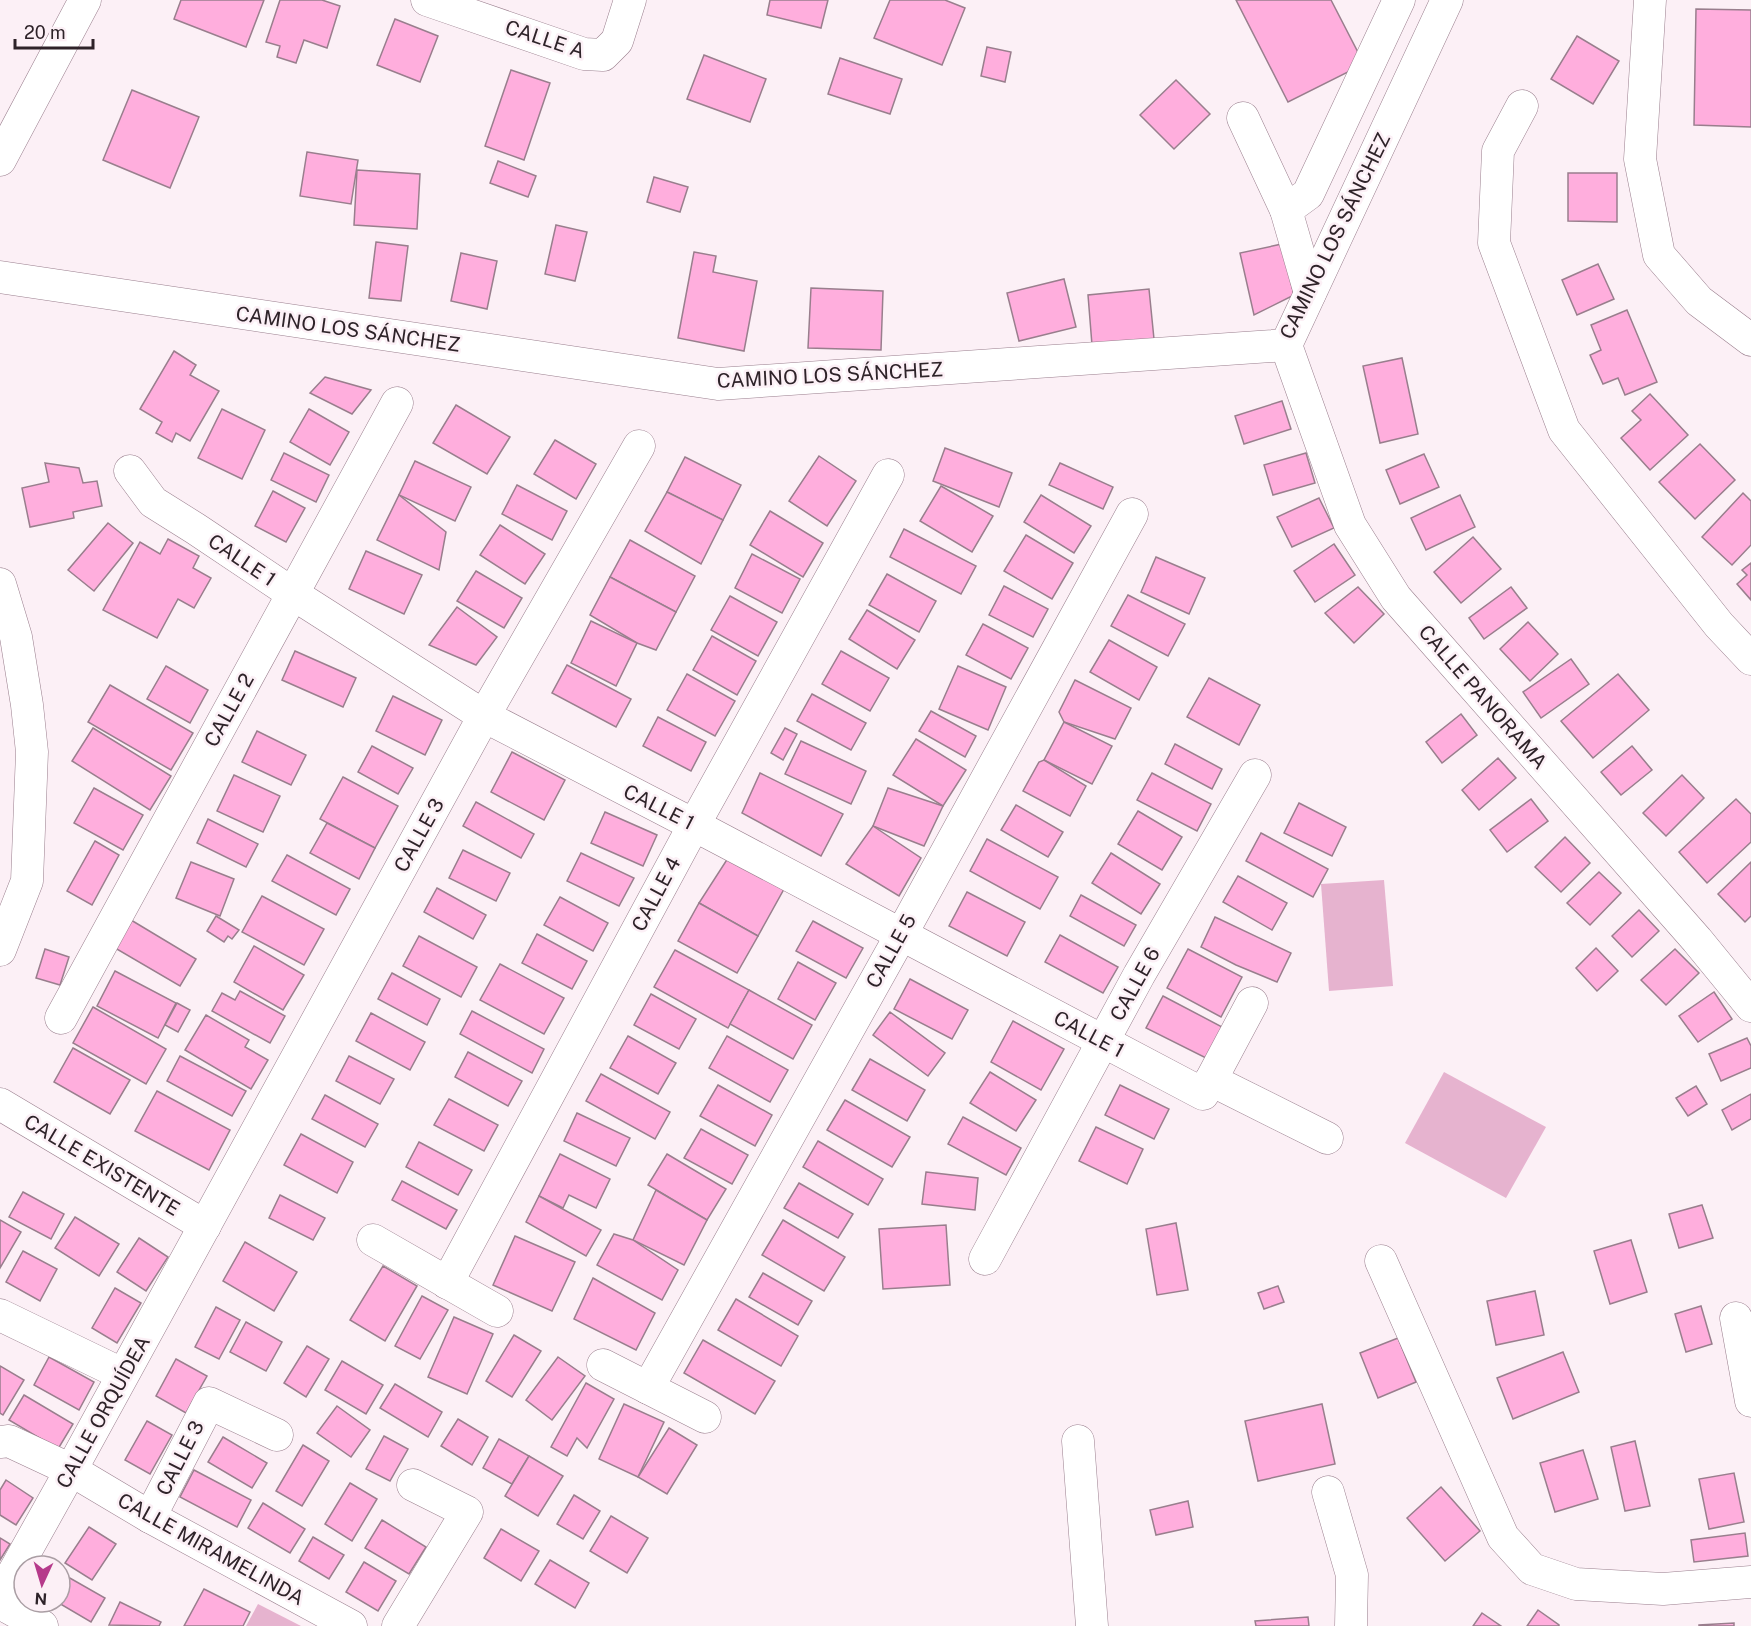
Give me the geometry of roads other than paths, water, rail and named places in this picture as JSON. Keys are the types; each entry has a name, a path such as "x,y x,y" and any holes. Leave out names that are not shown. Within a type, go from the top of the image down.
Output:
{"street":[{"path":"0,160 85,0"},
{"name":"CALLE A","path":"427,0 584,54 603,55 616,41 630,0"},
{"path":"1286,210 1308,194 1399,0"},
{"name":"CAMINO LOS SÁNCHEZ","path":"0,277 718,384 1286,345 1447,0"},
{"path":"1650,0 1640,159 1659,255 1699,301 1751,340"},
{"path":"1522,106 1498,151 1494,243 1564,430 1719,625 1751,659"},
{"path":"1243,118 1286,210 1310,293"},
{"name":"CALLE PANORAMA","path":"1286,345 1350,525 1396,598 1689,931 1751,1006"},
{"name":"CALLE 2","path":"61,1018 397,403"},
{"name":"CALLE 3","path":"205,1226 484,716 639,446"},
{"name":"CALLE 1","path":"130,471 153,502 484,716 1203,1094 1211,1080"},
{"name":"CALLE 4","path":"447,1283 694,825 888,476"},
{"name":"CALLE 5","path":"648,1388 901,935 1132,514"},
{"path":"0,584 16,638 32,752 27,881 0,950"},
{"name":"CALLE 6","path":"985,1259 1139,975 1255,776"},
{"path":"1252,1002 1211,1080 1327,1138"},
{"name":"CALLE EXISTENTE","path":"0,1104 205,1226"},
{"name":"CALLE ORQUÍDEA","path":"0,1597 205,1226"},
{"path":"373,1240 497,1311"},
{"path":"1381,1262 1503,1537 1532,1569 1576,1584 1663,1589 1751,1582"},
{"path":"0,1315 122,1374"},
{"path":"1736,1318 1751,1401"},
{"path":"603,1365 705,1417"},
{"name":"CALLE 3","path":"150,1517 209,1403 278,1436"},
{"name":"CALLE MIRAMELINDA","path":"0,1442 9,1441 71,1470 150,1517 351,1626"},
{"path":"1078,1441 1092,1626"},
{"path":"398,1626 467,1512 413,1485"},
{"path":"1328,1492 1352,1575 1351,1626"},
{"path":"0,1604 42,1626"}]}
